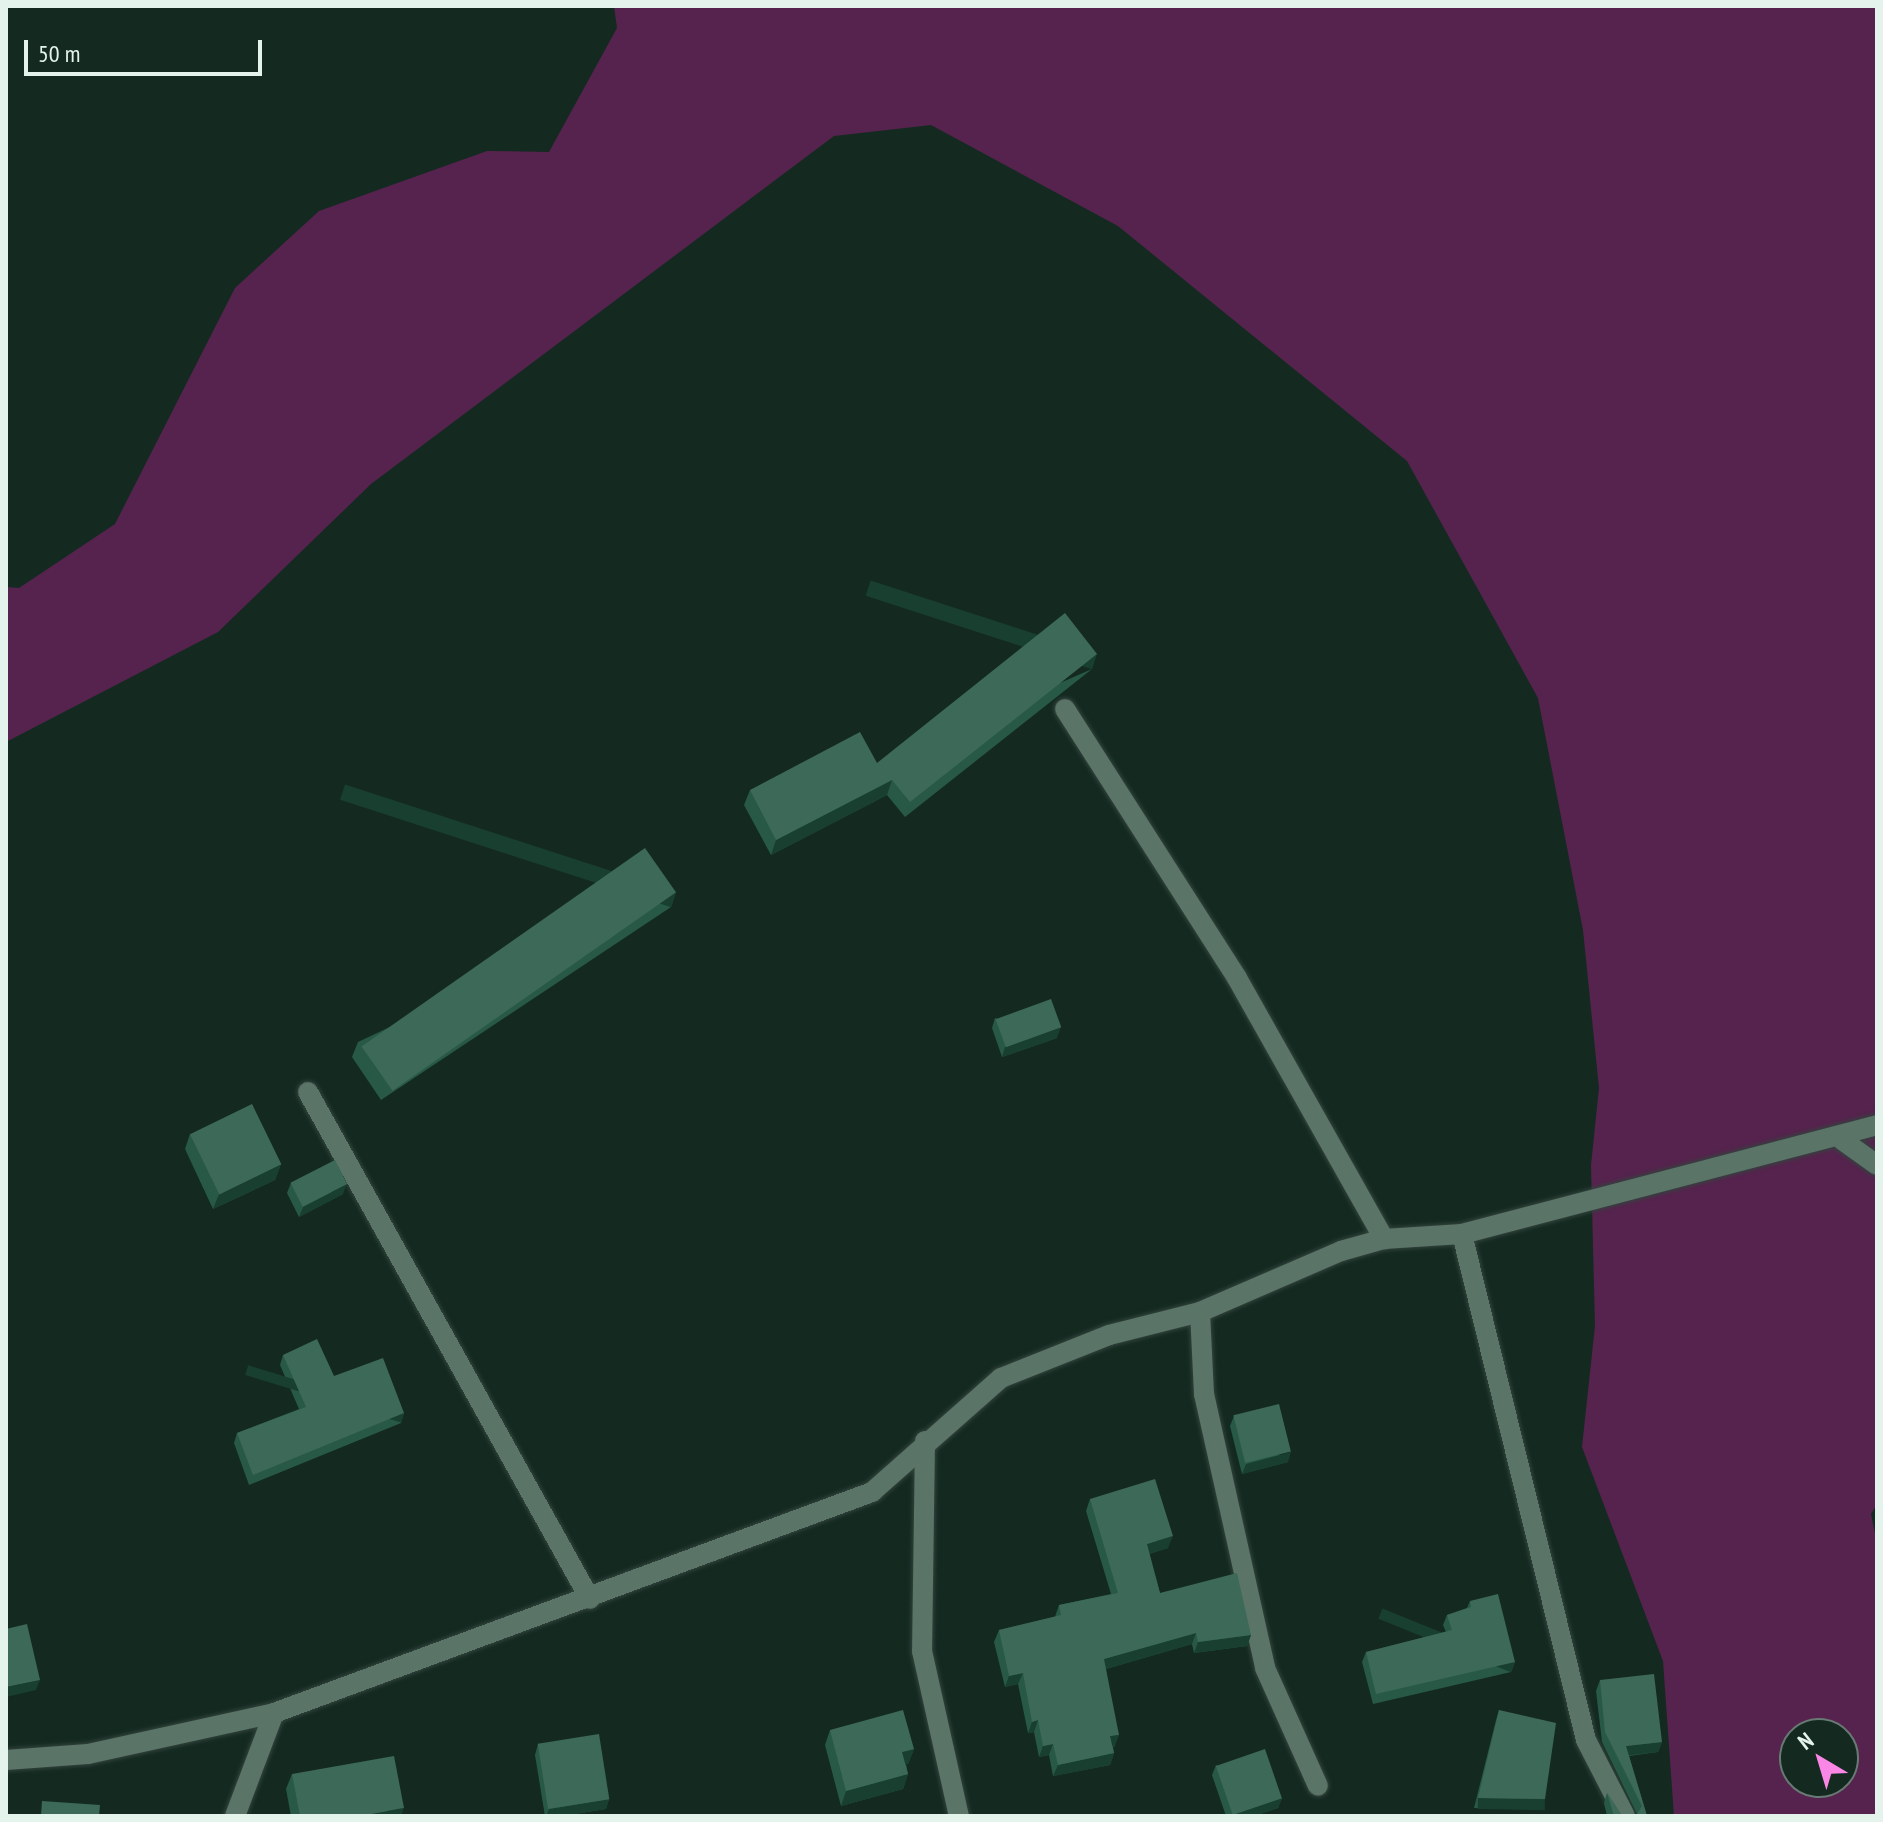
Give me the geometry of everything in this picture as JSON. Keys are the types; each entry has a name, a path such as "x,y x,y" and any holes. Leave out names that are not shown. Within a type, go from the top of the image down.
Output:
{"street":[{"path":"1065,709 1237,978 1384,1239"},
{"path":"308,1092 590,1599"},
{"path":"6,1760 88,1754 274,1713 590,1599 872,1492 925,1441 1001,1378 1109,1335 1200,1312 1384,1239 1462,1234 1842,1140 1877,1125"},
{"path":"1842,1140 1877,1165"},
{"path":"1462,1234 1586,1740 1625,1816"},
{"path":"1200,1312 1204,1394 1261,1654 1287,1730 1318,1786"},
{"path":"925,1441 922,1651 959,1816"},
{"path":"235,1816 274,1713"}],"shaded area":[{"path":"614,6 1877,6 1877,1504 1871,1514 1877,1543 1877,1816 1674,1816 1663,1661 1582,1447 1595,1326 1591,1165 1599,1088 1583,930 1538,698 1407,461 1118,226 931,125 834,136 371,484 218,632 6,742 6,587 19,588 115,524 235,288 319,211 487,151 549,152 617,28"}],"building":[{"path":"1065,613 1097,654 910,802 892,780 776,840 750,790 860,732 877,763"},
{"path":"645,848 676,892 393,1091 362,1046"},
{"path":"1051,999 1061,1027 1006,1047 996,1019"},
{"path":"252,1104 281,1164 219,1194 190,1134"},
{"path":"335,1160 347,1184 303,1207 290,1183"},
{"path":"317,1339 334,1376 383,1358 404,1413 253,1475 237,1433 306,1407 283,1355"},
{"path":"1279,1404 1291,1452 1245,1463 1233,1415"},
{"path":"1155,1479 1173,1536 1147,1544 1160,1593 1237,1573 1251,1635 1198,1642 1196,1633 1104,1659 1119,1735 1110,1736 1114,1753 1058,1765 1053,1744 1043,1746 1038,1720 1032,1722 1023,1673 1009,1676 999,1630 1061,1615 1059,1605 1118,1593 1090,1499"},
{"path":"1498,1594 1515,1662 1376,1694 1366,1652 1452,1630 1447,1615 1471,1607 1470,1601"},
{"path":"27,1624 40,1680 6,1687 6,1629"},
{"path":"1654,1674 1662,1742 1626,1746 1647,1816 1636,1816 1642,1806 1605,1732 1600,1680"},
{"path":"903,1710 914,1749 902,1752 908,1774 846,1791 830,1730"},
{"path":"1499,1710 1556,1723 1545,1799 1478,1798"},
{"path":"599,1734 609,1799 548,1809 538,1744"},
{"path":"1265,1749 1282,1798 1233,1815 1216,1766"},
{"path":"394,1756 404,1808 360,1816 300,1816 292,1774"},
{"path":"1607,1793 1622,1816 1614,1816"},
{"path":"42,1801 100,1805 99,1816 41,1816"}]}
